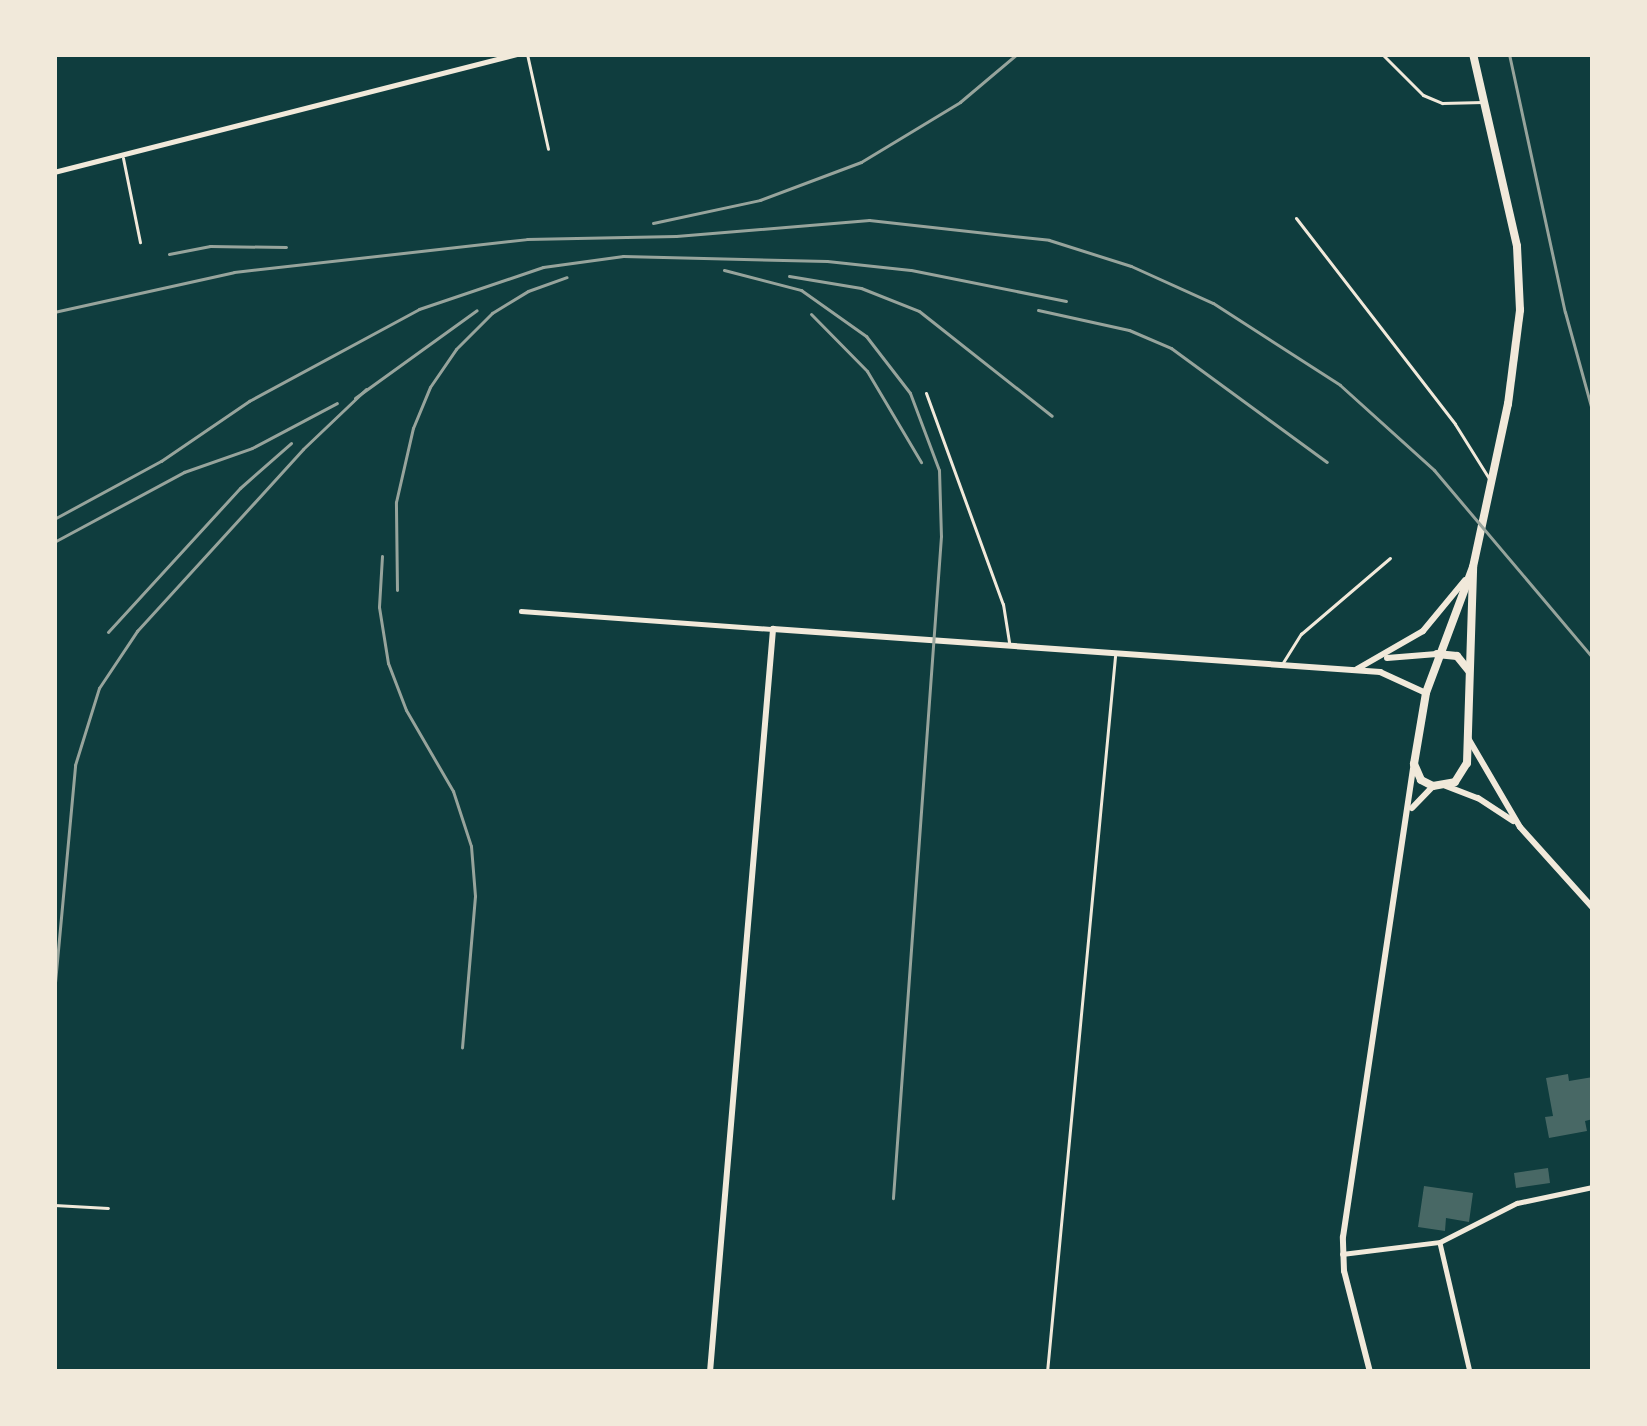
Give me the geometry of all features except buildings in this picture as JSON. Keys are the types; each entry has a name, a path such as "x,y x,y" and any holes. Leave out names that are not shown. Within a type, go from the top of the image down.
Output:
{"main road":[{"path":"1473,54 1520,285 1513,375 1473,567 1467,763 1446,786 1432,786 1421,779 1414,764 1426,693 1473,567"},
{"path":"1437,654 1457,656 1469,671"}],"street":[{"path":"54,172 516,54"},
{"path":"1354,670 1381,659 1433,621 1473,567"},
{"path":"521,611 1354,670 1396,676 1426,693"},
{"path":"710,1372 772,629"},
{"path":"1381,659 1437,654"},
{"path":"1468,736 1520,827 1593,908"},
{"path":"1370,1372 1342,1254 1414,764"},
{"path":"1410,811 1432,786"},
{"path":"1446,786 1478,798 1520,827"},
{"path":"1342,1254 1439,1242 1517,1203 1593,1187"},
{"path":"1439,1242 1470,1372"}],"lane":[{"path":"527,54 548,149"},
{"path":"1382,54 1423,95 1442,103 1485,101"},
{"path":"123,158 140,242"},
{"path":"1296,218 1454,424 1491,481"},
{"path":"926,393 1003,604 1009,645"},
{"path":"1281,668 1292,642 1390,558"},
{"path":"1047,1372 1115,655"},
{"path":"54,1205 108,1208"}],"railway":[{"path":"653,223 760,200 861,162 960,102 1017,54"},
{"path":"1509,54 1565,312 1593,414"},
{"path":"54,312 234,272 527,239 676,236 869,220 1049,240 1131,266 1213,303 1340,385 1434,470 1593,658"},
{"path":"169,254 210,246 286,247"},
{"path":"54,519 161,461 249,401 419,309 543,267 623,256 827,261 911,270 1066,301"},
{"path":"724,270 801,290 866,336 910,393 939,470 941,536 893,1198"},
{"path":"789,276 861,288 919,311 1052,416"},
{"path":"397,590 396,502 413,428 430,387 456,349 492,313 528,291 567,277"},
{"path":"355,398 477,310"},
{"path":"1038,310 1129,330 1171,348 1327,462"},
{"path":"811,314 867,371 921,462"},
{"path":"54,993 75,765 99,688 137,631 303,449 366,389"},
{"path":"54,542 184,472 252,448 337,403"},
{"path":"108,632 240,488 291,443"},
{"path":"382,556 379,607 388,663 406,710 453,791 471,846 475,896 462,1047"}]}
